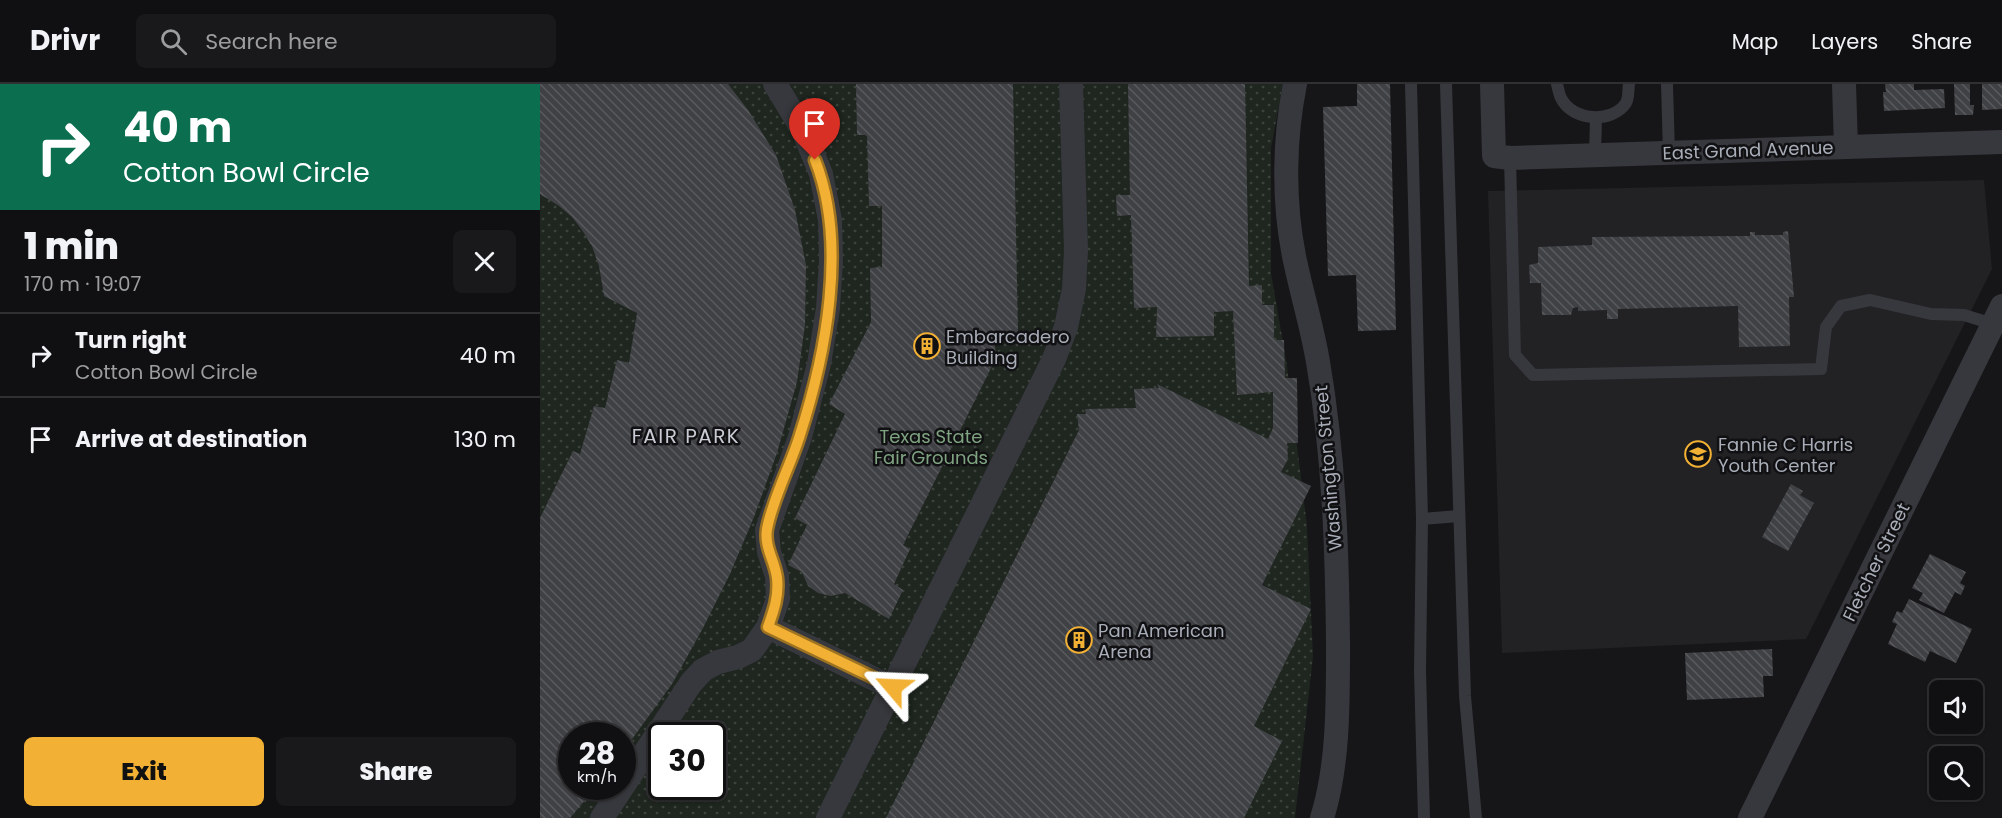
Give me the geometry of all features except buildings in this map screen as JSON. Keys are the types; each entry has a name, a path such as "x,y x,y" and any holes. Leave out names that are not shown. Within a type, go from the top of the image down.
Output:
{"street":[{"path":"602,818 691,683 703,670 752,650 768,627 778,599 777,576 769,552 767,530 800,437 819,364 828,308 831,261 830,220 821,174 803,130 775,84"},
{"path":"828,818 1054,359 1066,327 1074,289 1076,251 1071,84"},
{"name":"Washington Street","path":"1295,84 1290,112 1288,146 1288,211 1294,255 1319,371 1335,497 1338,681 1334,759 1322,818"},
{"path":"1492,84 1502,157"},
{"path":"1844,84 1846,147"},
{"name":"East Grand Avenue","path":"1502,157 2002,142"},
{"name":"Fletcher Street","path":"1750,818 1998,315"},
{"path":"768,627 893,687"}],"lane":[{"path":"1411,84 1422,519 1420,671 1424,818"},
{"path":"1446,84 1465,696 1476,818"},
{"path":"1557,84 1561,99 1574,112 1596,118 1615,114 1627,101 1629,84"},
{"path":"1667,84 1669,153"},
{"path":"1595,154 1596,118"},
{"path":"1502,157 1515,355 1533,375 1821,369 1826,327 1841,306 1870,300 1931,314 1998,315"},
{"path":"1422,519 1459,516"}],"shaded area":[{"name":"Fannie C Harris Youth Center","path":"1984,180 1992,269 1806,639 1502,653 1488,191"}],"green space":[{"name":"Texas State Fair Grounds","path":"540,84 1283,84 1271,148 1271,273 1287,366 1307,526 1313,656 1295,818 540,818"}],"place":[{"name":"Embarcadero Building","path":"927,346"},
{"name":"Fannie C Harris Youth Center","path":"1698,454"},
{"name":"Pan American Arena","path":"1079,640"}],"district":[{"name":"FAIR PARK","path":"686,436"}],"route":[{"path":"815,160 821,174 830,220 831,261 828,308 819,364 800,437 767,530 769,552 777,576 778,599 768,627 893,687"}]}
